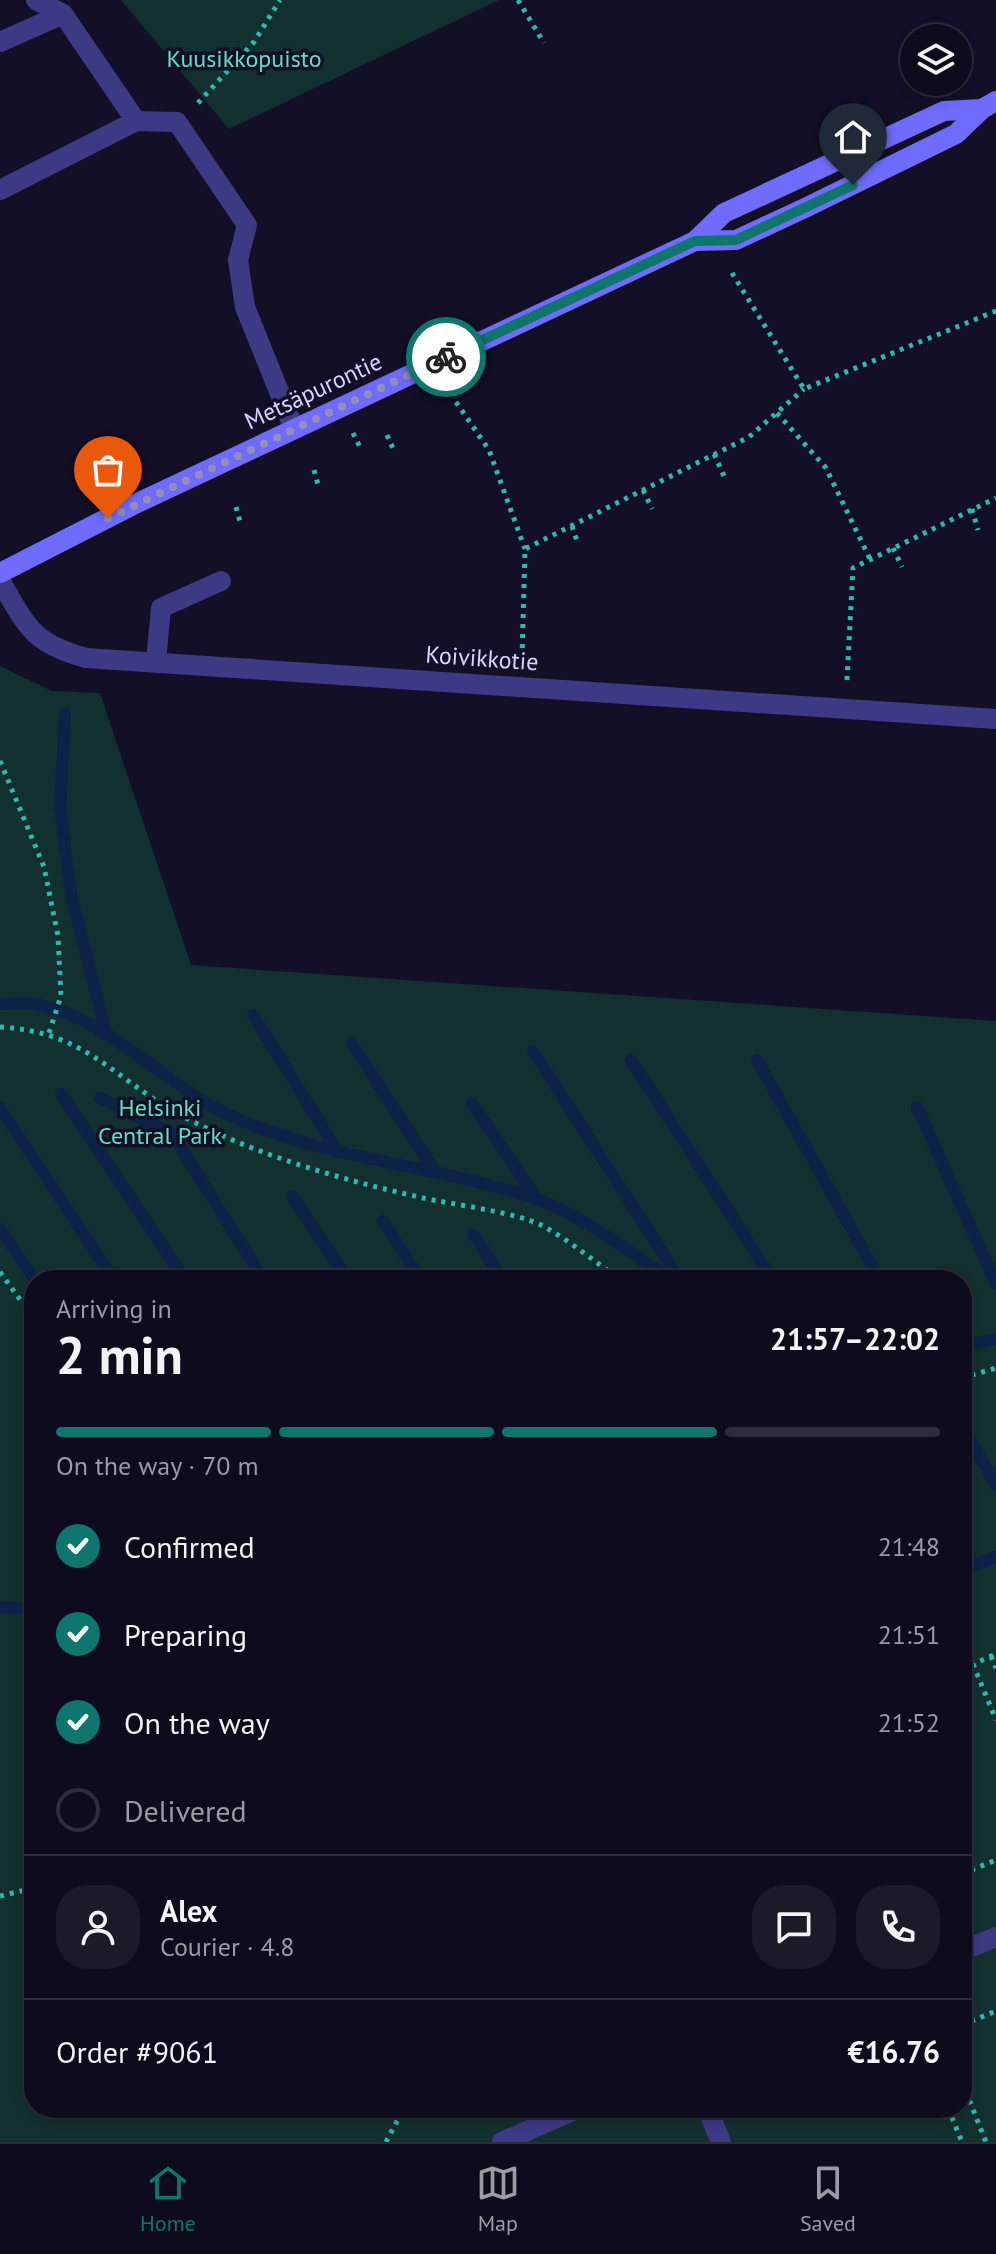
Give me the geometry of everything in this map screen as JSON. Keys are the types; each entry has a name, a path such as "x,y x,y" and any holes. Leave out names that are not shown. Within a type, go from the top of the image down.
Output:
{"street":[{"path":"36,0 63,14 136,121"},
{"path":"0,42 63,14"},
{"name":"Metsäpurontie","path":"0,573 294,429 695,241 724,213 944,111 989,105"},
{"name":"Metsäpurontie","path":"695,241 736,240 956,134 989,105"},
{"path":"0,190 136,121 177,122 247,225 238,260 245,307 294,429"},
{"name":"Koivikkotie","path":"0,580 28,628 53,649 86,658 996,719"},
{"path":"156,661 161,608 221,581"},
{"path":"972,1947 996,1937"},
{"path":"502,2142 556,2118"},
{"path":"711,2118 721,2142"}],"path":[{"path":"177,122 218,84 254,42 280,0"},
{"path":"518,0 544,43"},
{"path":"732,273 804,389"},
{"path":"525,549 749,437 804,389 996,311"},
{"path":"456,402 489,450 525,549 521,687"},
{"path":"777,413 826,468 870,559"},
{"path":"354,434 360,447"},
{"path":"387,435 395,453"},
{"path":"714,454 724,476"},
{"path":"314,470 319,488"},
{"path":"643,490 652,509"},
{"path":"846,709 853,568 996,498"},
{"path":"236,507 241,525"},
{"path":"972,509 978,530"},
{"path":"572,525 578,544"},
{"path":"893,548 902,567"},
{"path":"0,761 44,867 58,936 61,996 49,1033"},
{"path":"0,1027 49,1033 76,1044 180,1115 232,1140 363,1185 539,1224 606,1270"},
{"path":"0,1272 24,1305"},
{"path":"972,1375 996,1368"},
{"path":"996,1668 994,1655 973,1664 996,1720"},
{"path":"972,1870 996,1860"},
{"path":"0,1896 24,1890"},
{"path":"972,2021 996,2011"},
{"path":"972,2107 986,2142"},
{"path":"386,2142 399,2118"},
{"path":"952,2118 962,2142"}],"green space":[{"name":"Kuusikkopuisto","path":"121,0 499,0 229,129"},
{"name":"Helsinki Central Park","path":"0,666 52,691 100,693 191,965 996,1021 996,2142 0,2142"}],"waterway":[{"path":"65,714 60,806 71,894 106,1033"},
{"path":"0,1004 36,1004 87,1023 201,1100 262,1129 340,1152 497,1187 554,1206 606,1235 657,1270"},
{"path":"253,1015 338,1152"},
{"path":"352,1044 436,1173"},
{"path":"533,1051 674,1270"},
{"path":"631,1060 767,1270"},
{"path":"757,1060 874,1270"},
{"path":"61,1094 178,1270"},
{"path":"100,1098 172,1134 258,1270"},
{"path":"472,1103 537,1200"},
{"path":"917,1107 996,1284"},
{"path":"0,1108 107,1270"},
{"path":"292,1196 341,1270"},
{"path":"383,1221 415,1270"},
{"path":"0,1229 28,1270"},
{"path":"474,1235 497,1270"},
{"path":"972,1344 996,1339"},
{"path":"972,1443 996,1485"},
{"path":"972,1566 996,1557"},
{"path":"0,1607 24,1608"}],"way so far":[{"path":"108,518 446,357"}],"route":[{"path":"446,357 695,241 736,240 853,185"}]}
